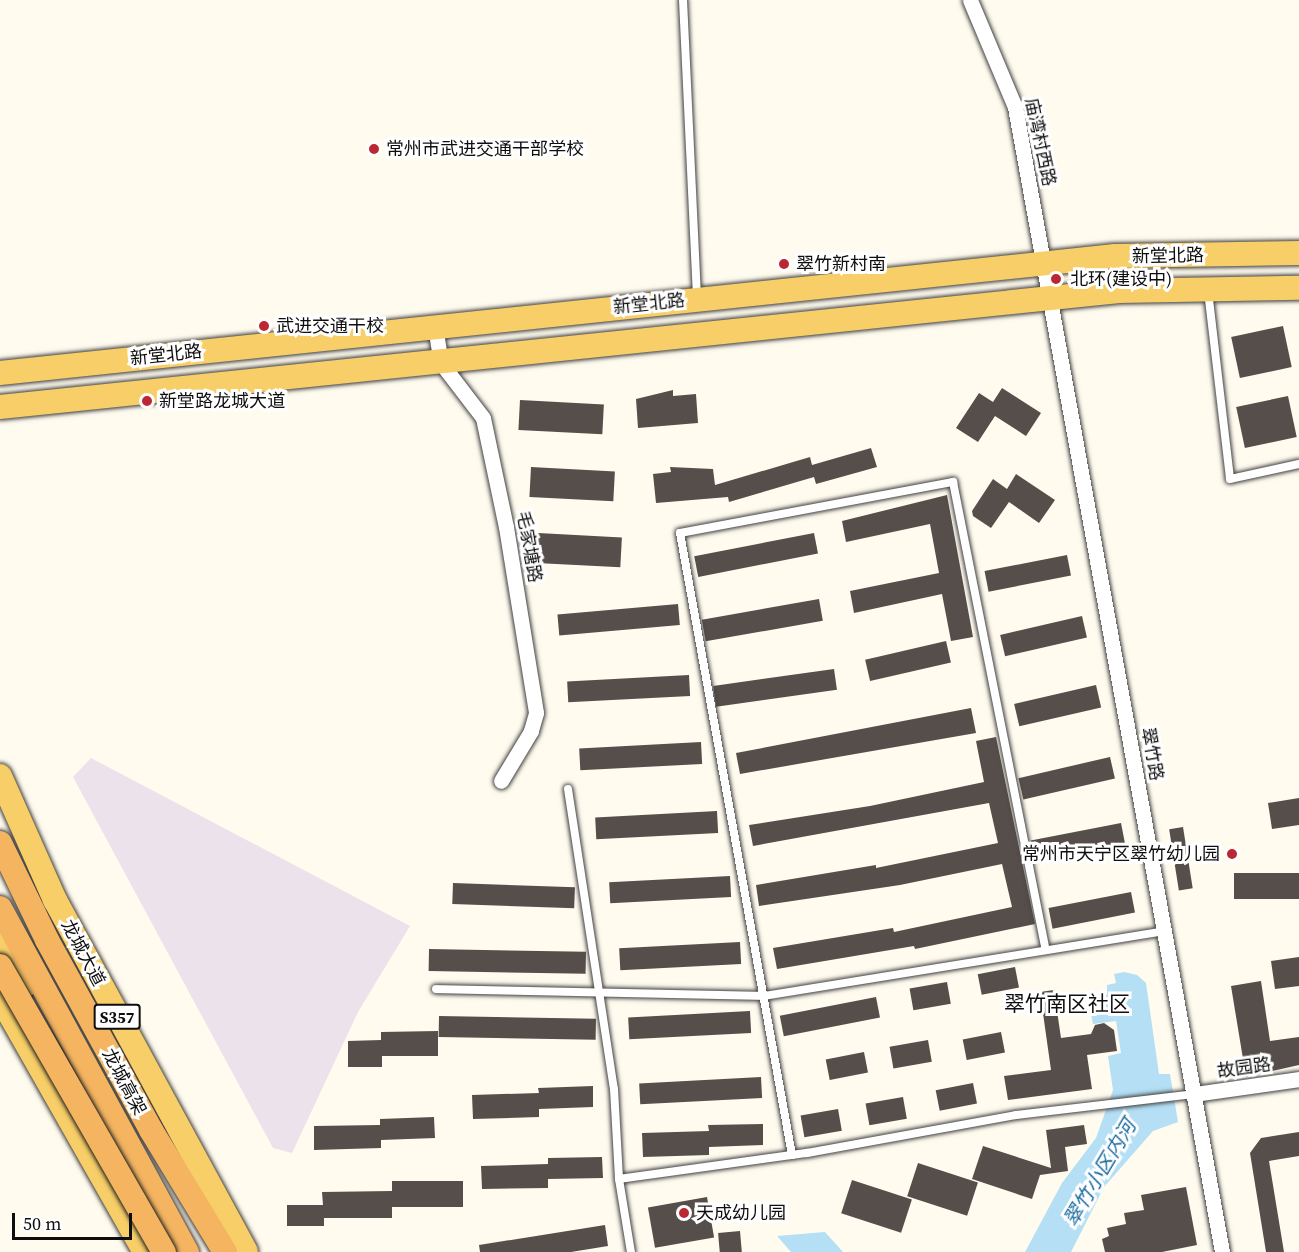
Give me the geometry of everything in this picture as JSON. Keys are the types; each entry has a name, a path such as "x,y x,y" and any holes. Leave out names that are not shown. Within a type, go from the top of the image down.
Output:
{"highway":[{"name":"龙城高架","path":"0,843 47,940 145,1120 225,1252"},
{"name":"龙城高架","path":"0,908 187,1252"},
{"path":"0,966 151,1251"}],"main road":[{"name":"新堂北路","path":"0,373 1115,256 1299,254"},
{"name":"新堂北路","path":"0,407 1119,291 1299,288"},
{"path":"0,365 37,369"},
{"path":"0,421 40,403"},
{"name":"龙城大道","path":"0,776 55,900 246,1252"},
{"path":"0,940 179,1252"},
{"path":"0,998 8,1031 151,1251"},
{"path":"118,1149 151,1251"}],"street":[{"name":"庙湾村西路","path":"970,0 1015,107 1045,264"},
{"name":"翠竹路","path":"1045,264 1222,1252"},
{"name":"毛家塘路","path":"435,326 441,363 483,418 507,527 536,713 531,731 501,781"},
{"name":"故园路","path":"1194,1094 1299,1079"}],"lane":[{"path":"683,0 697,300"},
{"path":"1207,290 1230,479 1299,464"},
{"path":"792,1155 680,533 953,482 1046,950"},
{"path":"568,789 614,1089 619,1179 631,1252"},
{"path":"436,989 764,996 1164,931"},
{"path":"619,1179 792,1155 1016,1115 1194,1094"}],"shaded area":[{"path":"91,758 410,926 358,1012 292,1153 273,1148 73,777"}],"water":[{"name":"翠竹小区内河","path":"1124,972 1137,975 1146,983 1159,1074 1170,1074 1178,1122 1153,1131 1104,1187 1071,1252 1025,1252 1062,1183 1096,1138 1113,1090 1108,1056 1121,1053 1116,1021 1093,1024 1090,1009 1099,1007 1098,997 1107,995 1107,985 1116,983 1114,974"},
{"path":"825,1232 843,1252 791,1252 777,1236"}],"building":[{"path":"1283,326 1292,367 1240,378 1231,337"},
{"path":"1002,388 1041,413 1026,436 995,416 978,442 956,428 979,393 993,402"},
{"path":"673,390 673,396 696,394 698,423 638,428 636,399"},
{"path":"1288,396 1297,437 1245,448 1236,407"},
{"path":"520,400 604,404 602,434 518,430"},
{"path":"871,448 877,467 816,484 814,477 729,502 728,497 656,503 653,474 671,472 670,467 713,469 715,485 810,457 812,465"},
{"path":"531,467 615,471 613,501 529,497"},
{"path":"1016,474 1055,500 1039,523 1009,502 991,528 973,516 972,511 993,479 1007,489"},
{"path":"947,495 973,637 951,641 942,594 854,613 850,591 939,573 930,524 846,542 842,521"},
{"path":"538,533 622,537 620,567 536,563"},
{"path":"814,533 818,554 698,577 694,556"},
{"path":"1067,555 1071,576 989,592 985,571"},
{"path":"819,599 823,621 706,641 702,620"},
{"path":"678,604 680,625 559,635 557,615"},
{"path":"1082,616 1087,637 1005,656 1000,635"},
{"path":"946,641 951,662 870,681 865,660"},
{"path":"834,669 837,690 716,707 713,686"},
{"path":"689,675 690,696 568,702 567,681"},
{"path":"1096,685 1101,707 1019,726 1014,704"},
{"path":"971,708 976,733 740,774 736,753"},
{"path":"996,737 1035,924 915,949 914,946 777,969 773,948 893,928 894,932 1012,907 1002,864 900,885 759,906 756,885 876,865 876,868 998,843 989,803 753,846 749,825 870,806 984,782 976,741"},
{"path":"701,742 702,764 580,770 579,748"},
{"path":"1110,757 1115,778 1023,800 1018,778"},
{"path":"1299,798 1299,825 1272,829 1268,803"},
{"path":"717,811 718,833 596,839 595,817"},
{"path":"1121,823 1125,844 1035,861 1031,841"},
{"path":"1183,827 1193,888 1179,890 1169,829"},
{"path":"1234,873 1299,873 1299,899 1234,899"},
{"path":"730,876 731,897 610,903 609,882"},
{"path":"453,883 575,887 574,908 452,904"},
{"path":"1131,892 1135,913 1053,929 1049,908"},
{"path":"740,942 741,964 620,970 619,948"},
{"path":"429,949 586,952 586,974 429,971"},
{"path":"1299,957 1299,986 1275,989 1271,961"},
{"path":"1015,967 1019,988 982,995 978,974"},
{"path":"1261,981 1270,1041 1299,1037 1299,1065 1246,1077 1231,986"},
{"path":"947,982 951,1004 913,1010 910,989"},
{"path":"1054,990 1061,1038 1091,1034 1095,1025 1104,1023 1114,1030 1117,1051 1087,1055 1092,1089 1008,1100 1004,1076 1051,1070 1040,992"},
{"path":"876,997 880,1018 784,1036 780,1016"},
{"path":"750,1011 751,1033 629,1039 628,1017"},
{"path":"439,1016 596,1019 596,1040 439,1037"},
{"path":"438,1031 438,1056 382,1056 382,1067 348,1067 348,1041 381,1040 381,1032"},
{"path":"1001,1032 1005,1053 967,1060 963,1039"},
{"path":"928,1040 932,1062 893,1068 890,1047"},
{"path":"864,1052 868,1073 830,1080 826,1059"},
{"path":"761,1077 762,1098 640,1104 639,1083"},
{"path":"973,1083 977,1104 940,1111 936,1090"},
{"path":"593,1086 593,1107 539,1109 539,1117 473,1119 472,1095 539,1093 538,1088"},
{"path":"903,1097 907,1119 869,1125 866,1104"},
{"path":"838,1109 842,1131 804,1137 801,1116"},
{"path":"434,1117 435,1138 381,1140 381,1148 314,1150 314,1126 380,1125 380,1119"},
{"path":"763,1124 763,1145 709,1147 709,1155 643,1157 642,1133 709,1131 708,1125"},
{"path":"1084,1125 1087,1144 1065,1147 1068,1171 1040,1175 1032,1199 972,1179 983,1146 1051,1168 1046,1130"},
{"path":"1299,1132 1299,1156 1269,1161 1284,1252 1266,1252 1250,1153 1261,1138"},
{"path":"602,1157 603,1178 548,1179 548,1188 482,1189 481,1166 548,1164 548,1158"},
{"path":"918,1163 978,1182 967,1216 907,1196"},
{"path":"852,1180 912,1199 901,1233 841,1213"},
{"path":"392,1181 463,1181 463,1207 392,1207 392,1218 324,1218 324,1226 287,1226 287,1205 323,1205 322,1192 392,1191"},
{"path":"1186,1187 1197,1245 1162,1252 1105,1252 1102,1239 1109,1236 1107,1228 1126,1224 1124,1213 1144,1210 1141,1195"},
{"path":"707,1197 714,1237 655,1248 648,1207"},
{"path":"605,1225 608,1246 571,1252 480,1252 479,1245"},
{"path":"740,1231 742,1252 720,1252 718,1233"}],"place":[{"name":"常州市武进交通干部学校","path":"374,149"},
{"name":"翠竹新村南","path":"784,264"},
{"name":"北环(建设中)","path":"1056,279"},
{"name":"武进交通干校","path":"264,326"},
{"name":"新堂路龙城大道","path":"147,401"},
{"name":"常州市天宁区翠竹幼儿园","path":"1232,854"},
{"name":"天成幼儿园","path":"684,1213"}],"district":[{"name":"翠竹南区社区","path":"1067,1004"}]}
